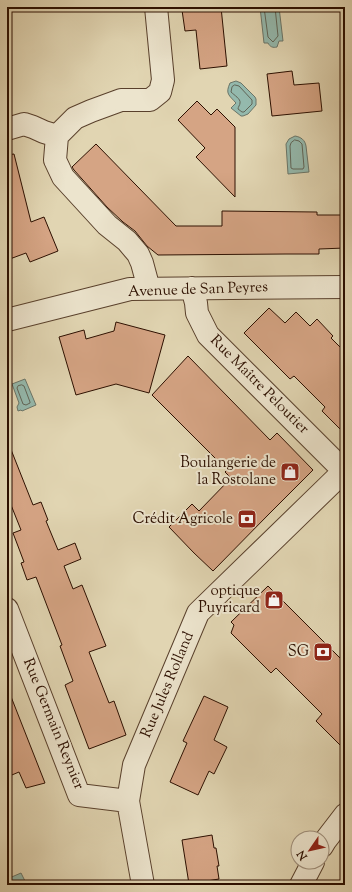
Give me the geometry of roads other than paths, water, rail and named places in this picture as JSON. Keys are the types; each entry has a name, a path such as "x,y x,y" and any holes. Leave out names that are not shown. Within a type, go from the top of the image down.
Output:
{"street":[{"path":"149,289 138,254 127,241 107,224 63,177 55,160 57,136 75,118 121,100 150,100 160,92 163,80 156,7"},
{"path":"7,129 24,124 57,136"},
{"name":"Avenue de San Peyres","path":"7,320 130,289 345,287"},
{"name":"Rue Maître Peloutier","path":"192,288 197,313 208,335 344,472"},
{"name":"Rue Jules Rolland","path":"144,885 128,800 134,765 198,613 344,472"},
{"name":"Rue Germain Reynier","path":"7,609 79,795 128,800"},
{"path":"330,834 345,815"},
{"path":"301,885 309,870"}],"water":[{"path":"260,7 279,7 283,41 279,41 277,47 272,47 268,43 264,43"},
{"path":"236,81 241,83 256,99 256,105 248,114 243,116 231,108 236,103 228,94 230,83"},
{"path":"295,136 299,137 305,142 309,172 288,174 286,144 289,139"},
{"path":"25,379 36,405 22,411 18,411 17,407 19,403 12,384"},
{"path":"21,873 27,885 7,885 7,879"}],"place":[{"name":"Boulangerie de la Rostolane","path":"290,472"},
{"name":"Crédit Agricole","path":"247,519"},
{"name":"optique Puyricard","path":"274,600"},
{"name":"SG","path":"323,652"}]}
